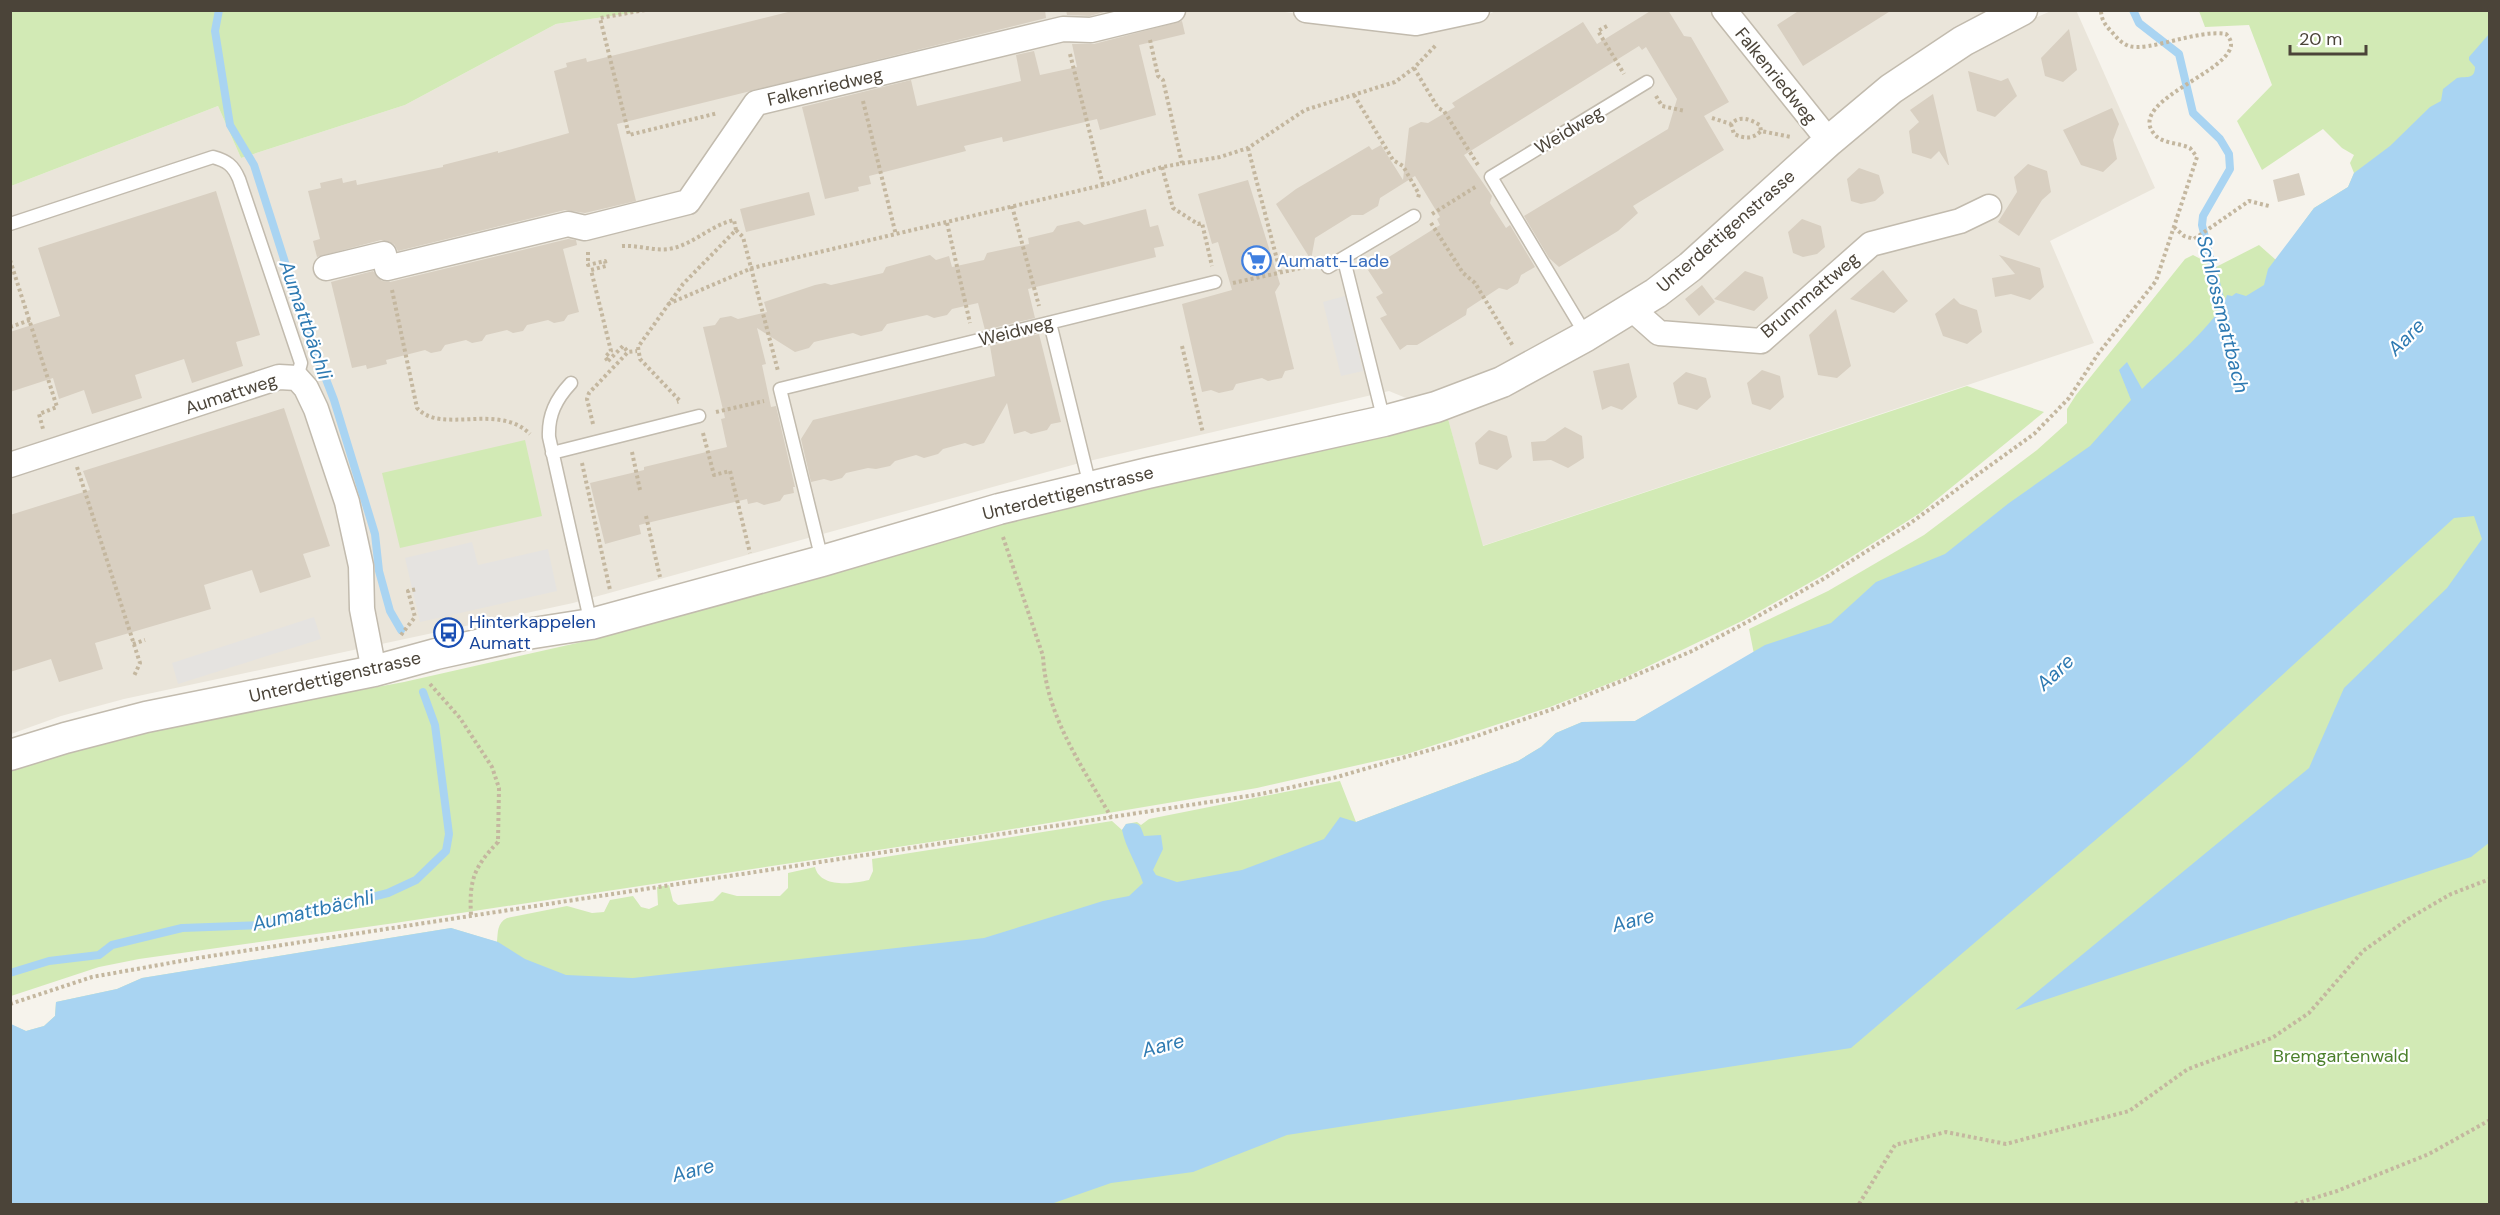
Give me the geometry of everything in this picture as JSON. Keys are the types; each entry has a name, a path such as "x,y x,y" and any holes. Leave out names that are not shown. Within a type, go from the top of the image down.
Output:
{"street":[{"name":"Falkenriedweg","path":"326,268 384,254 387,268 568,224 585,228 688,202 756,103 1063,29 1091,30 1173,10"},
{"path":"1306,10 1416,22 1468,13"},
{"name":"Falkenriedweg","path":"1724,10 1829,141"},
{"name":"Unterdettigenstrasse","path":"10,755 64,738 146,717 374,671 436,654 527,634 588,615 822,561 999,509 1090,486 1384,421 1436,406 1502,382 1632,309 1690,267 1829,141 1891,89 1942,54 2022,10"},
{"name":"Brunnmattweg","path":"1632,309 1659,333 1761,341 1871,244 1960,221 1989,207"},
{"name":"Aumattweg","path":"10,465 279,377 297,378 306,388 316,409 347,502 361,566 362,609 374,671"}],"lane":[{"name":"Weidweg","path":"1586,336 1491,177 1647,82"},
{"path":"10,224 213,157 227,161 234,168 239,179 301,363 297,378"},
{"path":"1328,267 1420,217"},
{"path":"1344,260 1384,421"},
{"name":"Weidweg","path":"781,393 1215,282"},
{"path":"1047,324 1090,486"},
{"path":"571,383 561,393 551,414 549,437 588,615"},
{"path":"781,393 822,561"},
{"path":"552,453 699,416"}],"path":[{"path":"645,10 600,18 629,135 756,103"},
{"path":"10,1004 92,977 471,915 1261,794 1410,757 1553,709 1692,651 1825,578 1910,524 2034,434 2053,417 2156,281 2197,161 2196,154 2186,146 2160,139 2152,131 2151,115 2158,104 2226,56 2230,47 2230,39 2222,34 2137,47 2125,44 2105,26 2101,10"},
{"path":"668,304 752,268 947,223 1162,167 1220,157 1248,148 1305,110 1395,82 1414,68 1468,13"},
{"path":"1144,18 1158,76 1163,80 1182,163"},
{"path":"1607,26 1598,31 1634,90"},
{"path":"1070,55 1103,184"},
{"path":"1414,68 1438,108 1444,111 1473,156"},
{"path":"858,80 896,235"},
{"path":"1647,82 1662,106 1685,111"},
{"path":"1354,95 1393,160 1403,166 1416,189"},
{"path":"1712,118 1731,124"},
{"path":"1731,124 1736,119 1748,118 1760,125 1761,131"},
{"path":"1731,124 1734,134 1743,139 1755,136 1761,131"},
{"path":"1761,131 1798,138 1791,145"},
{"path":"1248,148 1280,271"},
{"path":"1162,167 1173,208 1198,224 1202,223 1207,245"},
{"path":"1478,186 1420,217 1463,273 1475,283 1517,353"},
{"path":"2174,226 2187,238 2198,237 2248,201 2269,206"},
{"path":"1012,206 1047,324"},
{"path":"617,246 670,249 688,242 717,224 734,220 736,230 743,237 778,369 781,393 699,416 714,475 730,471 752,560"},
{"path":"947,223 968,312"},
{"path":"585,228 590,247 588,265 605,261 606,266 591,270 611,351 605,357 609,361 623,346 628,352"},
{"path":"669,404 680,401 640,359 637,351 641,341 683,284 736,230"},
{"path":"10,260 57,407"},
{"path":"1215,282 1226,285 1306,265 1328,267"},
{"path":"397,312 417,408 422,414 447,420 490,417 518,424 530,433 535,450 552,453"},
{"path":"10,327 30,320"},
{"path":"1182,346 1204,440"},
{"path":"591,415 587,399 589,393 628,352 637,351"},
{"path":"628,434 640,490"},
{"path":"70,446 140,663 134,676"},
{"path":"578,447 612,599 588,615"},
{"path":"999,509 1004,544 1043,656 1044,673 1055,716 1111,817"},
{"path":"646,516 662,585"},
{"path":"414,617 408,591 417,589"},
{"path":"133,644 145,640"},
{"path":"415,661 432,688 460,718 492,767 499,788 498,842 484,856 476,871 470,890 471,915"},
{"path":"1859,1204 1895,1145 1947,1132 2006,1144 2129,1111 2188,1069 2272,1038 2309,1013 2363,951 2408,919 2451,894 2490,879"},
{"path":"2295,1204 2337,1191 2429,1154 2490,1120"}],"shaded area":[{"path":"1270,10 1421,30 1484,17 1497,10 1990,10 2005,31 2051,11 2076,10 2155,188 2050,241 2094,343 1482,546 1447,415 1389,391 1076,464 573,603 124,699 61,716 11,734 11,186 218,106 241,158 405,105 556,24 645,11"},
{"path":"1345,296 1363,371 1341,376 1323,302"},
{"path":"472,542 478,565 548,549 557,591 420,622 405,558"},
{"path":"314,617 321,639 178,684 172,663"}],"green space":[{"path":"11,10 645,11 556,24 405,105 241,158 218,106 11,186"},
{"name":"Bremgartenwald","path":"2199,11 2489,11 2489,1204 11,1204 10,1024 26,1031 44,1026 55,1016 56,1002 117,989 142,978 451,928 497,942 500,925 507,918 567,906 592,913 604,912 610,900 633,896 641,907 649,909 658,905 657,887 669,885 673,901 678,905 713,901 722,892 737,896 780,896 788,888 788,873 815,867 823,878 838,883 869,880 873,871 872,859 1112,821 1122,830 1126,824 1137,822 1141,825 1149,819 1340,781 1356,822 1518,761 1541,747 1556,733 1582,722 1635,721 1754,654 1749,629 1828,591 1924,535 2037,450 2067,423 2067,409 2076,395 2185,259 2193,255 2216,267 2259,245 2276,260 2314,208 2348,187 2354,173 2350,163 2354,155 2342,148 2323,129 2262,170 2237,121 2272,85 2249,25 2205,27"},
{"path":"1967,386 2044,412 1920,513 1823,575 1744,620 1628,676 1550,707 1407,754 1257,788 977,835 395,923 139,959 99,967 11,996 11,771 62,753 167,726 404,682 586,641 1005,519 1447,415 1483,546"},
{"path":"525,440 542,516 400,548 382,473"}],"water":[{"name":"Aare","path":"2489,34 2490,842 2471,857 2015,1010 2309,768 2344,688 2447,588 2482,539 2474,516 2454,518 2187,762 1851,1048 1287,1135 1193,1172 1111,1183 1051,1204 11,1204 11,1024 26,1031 44,1026 55,1016 56,1002 117,989 142,978 451,928 498,942 525,959 566,975 633,978 984,938 1103,901 1129,896 1143,883 1124,837 1122,830 1126,824 1138,825 1144,836 1161,835 1163,849 1153,870 1156,875 1177,882 1242,870 1324,839 1340,817 1356,822 1518,761 1541,747 1556,733 1582,722 1635,721 1765,645 1831,623 1876,582 1945,554 2009,503 2090,446 2131,400 2119,370 2127,362 2142,389 2202,331 2222,306 2227,295 2232,296 2236,293 2246,296 2264,285 2268,269 2314,208 2348,187 2354,173 2390,146 2430,107 2441,101 2443,89 2457,78 2469,77 2473,74 2475,67 2469,57"}],"building":[{"path":"796,10 1045,10 1046,18 617,124 636,201 585,213 565,210 398,251 394,244 381,240 317,257 313,241 320,239 308,191 321,188 320,183 342,178 343,183 356,180 357,185 443,167 443,165 498,151 498,153 569,133 554,71 567,67 566,63 586,58 587,62"},
{"path":"1066,10 1111,10 1090,16 1067,15"},
{"path":"1652,10 1668,10 1684,36 1691,37 1729,102 1704,116 1724,150 1633,206 1638,213 1618,231 1559,267 1549,258 1524,216 1668,129 1677,99 1646,47 1642,50 1639,46 1464,155 1492,196 1490,203 1506,228 1510,225 1535,267 1521,275 1518,283 1507,290 1499,288 1467,309 1466,315 1417,345 1407,345 1400,350 1380,318 1387,315 1376,297 1383,293 1368,270 1440,225 1437,219 1440,217 1415,176 1380,198 1378,206 1363,215 1352,215 1315,238 1311,260 1276,204 1296,189 1369,146 1372,150 1381,145 1403,180 1409,128 1421,122 1428,123 1455,107 1452,103 1583,22 1597,44"},
{"path":"1800,10 1892,10 1803,66 1777,25"},
{"path":"1182,21 1185,34 1139,45 1156,115 1100,130 1097,119 1003,142 1002,137 964,146 966,151 869,176 871,184 858,187 859,191 825,199 802,107 911,80 917,106 1021,81 1016,55 1034,51 1040,75 1077,67 1072,44 1094,44"},
{"path":"2069,29 2077,70 2063,82 2045,76 2041,58"},
{"path":"1968,71 2001,81 2008,78 2017,96 1995,117 1977,111"},
{"path":"1933,94 1949,165 1939,151 1931,159 1912,153 1909,131 1919,122 1910,110"},
{"path":"2112,108 2119,124 2113,140 2117,159 2103,172 2081,165 2063,130"},
{"path":"2028,164 2047,171 2051,192 2042,200 2019,236 1998,222 2017,192 2014,177"},
{"path":"1859,168 1879,175 1884,193 1875,201 1861,204 1851,201 1847,179"},
{"path":"2299,173 2305,195 2278,202 2273,180"},
{"path":"1248,180 1280,284 1275,292 1294,369 1285,371 1282,378 1268,381 1262,378 1236,384 1233,390 1219,393 1211,390 1202,392 1182,304 1232,290 1218,242 1212,244 1198,194"},
{"path":"216,191 260,335 236,342 243,366 192,383 184,359 135,375 142,398 92,414 84,390 59,399 53,378 10,392 10,332 60,316 38,248"},
{"path":"809,192 815,215 746,232 740,209"},
{"path":"1146,209 1150,227 1158,225 1164,246 1154,248 1156,257 1028,289 1035,318 985,330 978,303 952,309 947,315 934,318 927,315 887,324 882,331 861,336 853,333 814,342 809,348 795,352 757,328 766,364 762,365 771,407 776,406 795,487 793,487 794,493 784,495 780,501 764,505 757,502 748,504 747,499 639,525 641,534 605,544 590,483 727,447 721,419 725,418 703,327 715,325 720,318 731,316 738,319 767,312 764,302 815,285 825,283 831,285 883,273 886,267 930,255 936,260 949,256 952,267 984,260 987,253 1029,244 1028,238 1053,232 1057,226 1079,221 1084,225"},
{"path":"1802,219 1821,226 1825,247 1817,254 1803,257 1793,253 1788,232"},
{"path":"568,239 576,240 577,245 563,249 579,312 568,315 564,321 554,323 548,320 527,325 523,331 513,333 507,330 486,335 482,341 472,343 466,340 445,345 441,351 431,353 425,350 386,360 387,364 367,369 366,365 352,368 331,282 373,271 382,281 390,282"},
{"path":"1999,255 2040,268 2044,287 2030,300 2011,294 1995,297 1992,278 2015,274"},
{"path":"1883,270 1908,301 1894,313 1850,299"},
{"path":"1745,271 1763,277 1768,298 1754,311 1714,299"},
{"path":"1702,285 1715,302 1699,316 1685,299"},
{"path":"1954,298 1960,304 1977,310 1982,332 1967,344 1943,336 1935,314"},
{"path":"1836,309 1851,366 1837,378 1818,375 1809,335"},
{"path":"1039,334 1061,422 1051,424 1047,430 1031,434 1025,431 1014,434 1007,403 984,443 973,446 965,443 943,449 938,454 924,458 916,455 895,461 890,466 846,473 842,478 831,481 824,479 811,482 801,439 813,420 995,376 990,346"},
{"path":"1629,363 1637,397 1622,410 1611,406 1602,410 1593,371"},
{"path":"1762,370 1780,376 1784,397 1770,410 1752,404 1747,383"},
{"path":"1686,372 1706,378 1711,397 1697,410 1678,404 1673,383"},
{"path":"284,408 330,546 303,554 311,577 260,593 252,570 204,585 211,609 95,643 103,669 59,682 51,659 10,672 10,515 90,490 83,471"},
{"path":"1565,427 1582,436 1584,458 1568,468 1551,460 1533,461 1531,442 1545,441"},
{"path":"1489,430 1507,436 1512,457 1497,470 1479,464 1475,443"}],"waterway":[{"name":"Aumattbächli","path":"219,10 215,31 230,125 254,165 305,325 334,400 375,534 379,571 390,611 401,630"},
{"name":"Schlossmattbach","path":"2133,10 2139,23 2179,54 2193,113 2220,139 2229,154 2230,169 2203,216 2202,225 2224,315"},
{"name":"Aumattbächli","path":"10,973 49,961 99,955 112,945 182,928 261,925 388,893 416,880 446,851 449,834 435,725 423,692"}],"place":[{"name":"Aumatt-Lade","path":"1256,261"},
{"name":"Hinterkappelen Aumatt","path":"448,632"}]}
